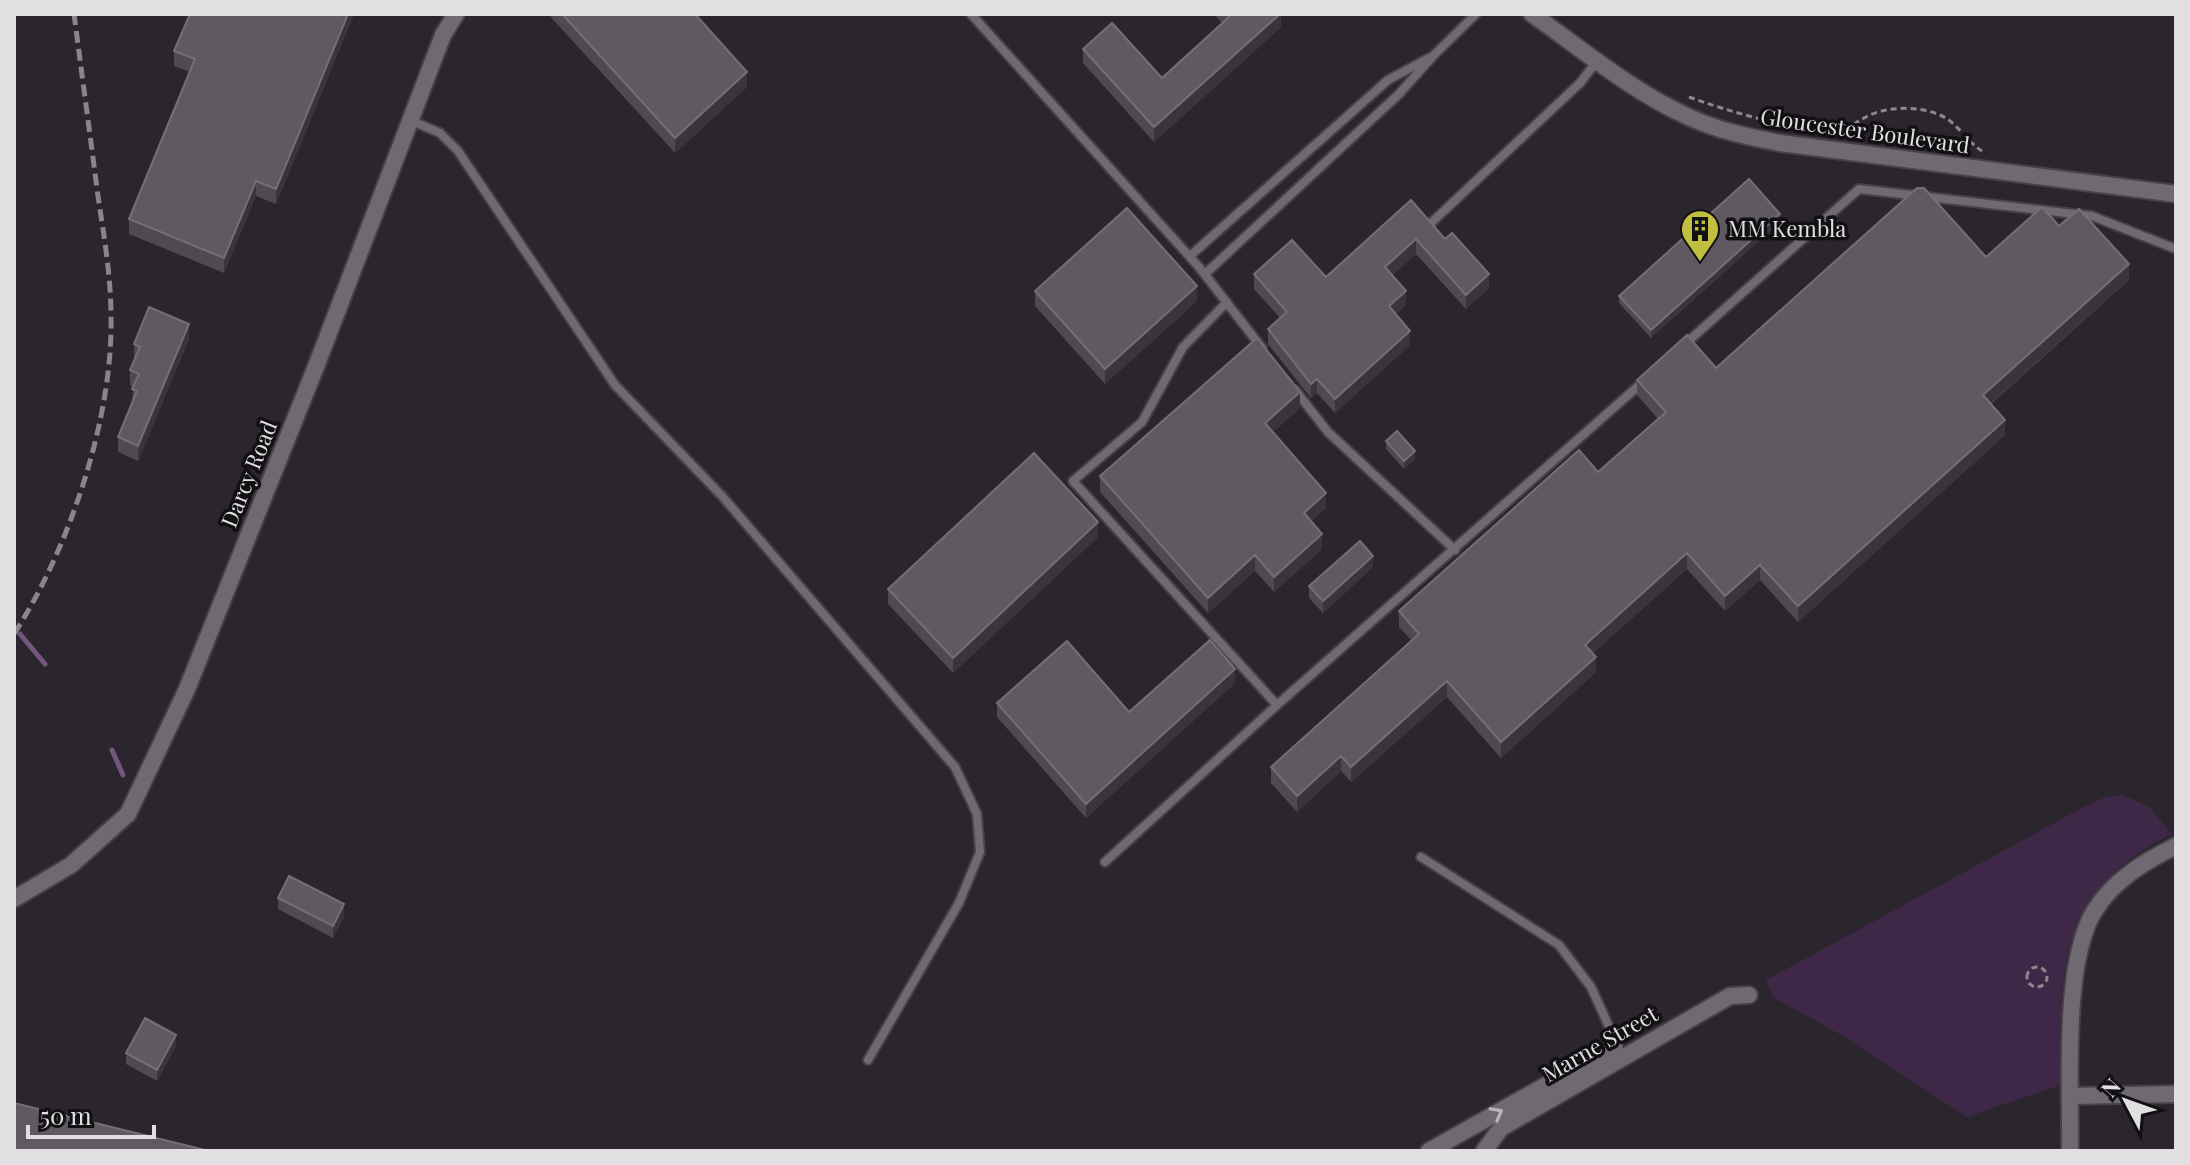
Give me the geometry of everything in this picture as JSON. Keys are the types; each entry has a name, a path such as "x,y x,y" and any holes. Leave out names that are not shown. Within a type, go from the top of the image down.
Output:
{"street":[{"name":"Darcy Road","path":"14,899 71,865 128,814 187,689 443,35 456,14"},
{"name":"Gloucester Boulevard","path":"1532,14 1668,107 1694,120 1738,134 1780,143 2176,194"},
{"path":"2070,1151 2073,1006 2078,950 2083,935 2095,909 2115,885 2142,864 2176,846"},
{"name":"Marne Street","path":"1484,1151 1501,1128 1622,1056 1730,996 1749,995"},
{"path":"1429,1151 1598,1056 1622,1056"},
{"path":"2071,1096 2176,1094"}],"lane":[{"path":"971,14 1190,256 1273,361"},
{"path":"1205,274 1399,94 1476,14"},
{"path":"1190,256 1388,80 1433,56"},
{"path":"1431,223 1580,83 1597,60"},
{"path":"410,120 440,133 458,151 615,385 722,496 955,767 977,814 980,852 959,903 868,1060"},
{"path":"1681,348 1859,189 2092,216 2176,249"},
{"path":"1227,302 1183,347 1142,422 1073,481 1277,705"},
{"path":"1105,862 1277,705 1657,369"},
{"path":"1291,385 1328,432 1455,550"},
{"path":"1421,857 1559,945 1591,987 1622,1056"}],"path":[{"path":"1685,96 1772,121 1829,129 1844,129 1886,109 1921,110 1941,115 1980,151 1995,153"},
{"path":"2033,967 2045,971 2047,977 2042,985 2035,986 2028,981 2028,971 2033,967"}],"shaded area":[{"path":"2123,795 2149,807 2172,834 2134,856 2105,881 2085,908 2072,938 2065,971 2061,1006 2060,1085 1967,1117 1843,1036 1773,997 1766,980 2086,806 2106,797"}],"building":[{"path":"190,14 348,14 276,189 256,181 224,258 129,219 195,59 174,51"},
{"path":"562,14 695,14 747,72 675,138"},
{"path":"1227,14 1280,14 1154,127 1083,49 1112,23 1162,78 1229,17"},
{"name":"MM Kembla","path":"1749,179 1780,214 1651,330 1619,296"},
{"path":"1917,188 1924,188 1986,257 2042,207 2059,226 2079,209 2129,264 1983,395 2005,420 1798,606 1760,565 1725,596 1687,553 1585,645 1596,657 1501,742 1447,681 1351,767 1341,756 1297,796 1271,767 1419,634 1399,611 1579,450 1598,472 1666,412 1637,380 1687,335 1716,368"},
{"path":"1411,200 1445,239 1452,233 1489,274 1466,295 1416,239 1385,267 1406,291 1389,306 1410,331 1335,399 1317,379 1311,384 1268,329 1287,312 1254,274 1292,240 1326,277"},
{"path":"1127,208 1197,286 1105,369 1035,291"},
{"path":"149,307 189,324 138,446 118,437 137,391 132,389 139,374 130,370 140,347 134,344"},
{"path":"1257,338 1300,392 1265,423 1326,493 1304,513 1322,534 1274,577 1255,555 1208,598 1100,476"},
{"path":"1397,431 1415,451 1404,461 1386,441"},
{"path":"1034,453 1098,522 953,658 888,589"},
{"path":"1360,541 1373,556 1323,601 1309,586"},
{"path":"1210,640 1235,669 1086,804 997,703 1067,641 1129,712"},
{"path":"289,876 344,904 333,926 278,898"},
{"path":"145,1018 176,1035 157,1070 126,1053"},
{"path":"14,1103 209,1151 14,1151"}],"waterway":[{"path":"20,634 45,664"},
{"path":"112,750 123,775"}],"railway":[{"path":"14,634 53,563 84,482 96,440 110,356 108,271 74,14"}],"place":[{"name":"MM Kembla","path":"1700,263"}]}
